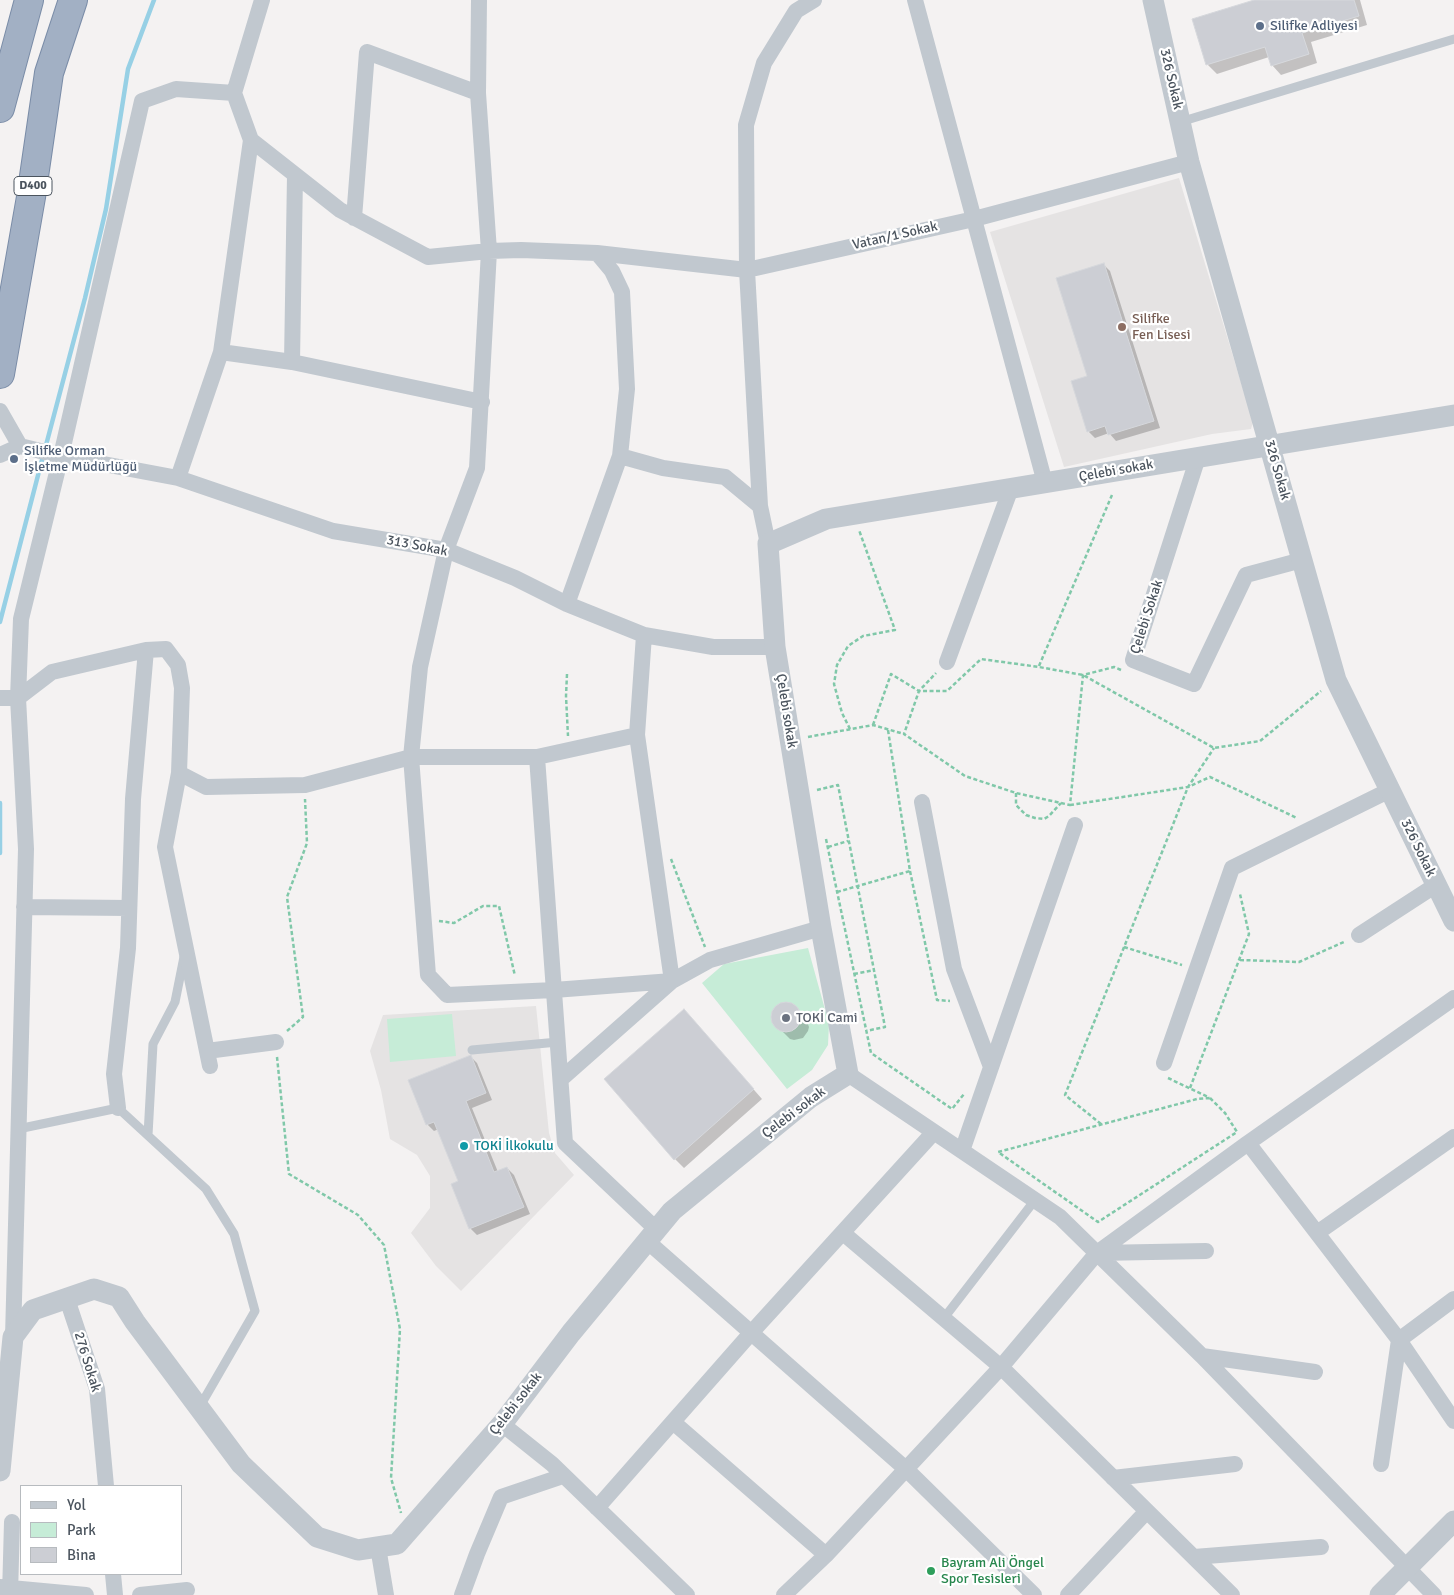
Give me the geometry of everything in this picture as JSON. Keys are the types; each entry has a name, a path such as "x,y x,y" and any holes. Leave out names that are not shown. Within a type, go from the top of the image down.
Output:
{"highway":[{"path":"0,108 28,0"},
{"name":"D400","path":"0,374 31,197 49,73 73,0"}],"street":[{"path":"178,478 221,352 251,140 234,93 262,0"},
{"path":"479,0 478,93 489,251 477,468 446,550 420,667 411,757 428,975 446,995 554,990 672,981"},
{"path":"768,544 760,506 747,270 746,125 764,63 796,11 814,0"},
{"path":"915,0 1044,483"},
{"name":"326 Sokak","path":"1152,0 1189,162 1336,680 1454,921"},
{"path":"354,218 367,52 478,93"},
{"path":"0,1471 13,1337 7,1246 18,1129 26,849 18,698 22,619 57,454 142,101 176,89 234,93"},
{"name":"Vatan/1 Sokak","path":"251,140 340,210 428,257 521,250 597,253 747,270 974,218 1189,162"},
{"path":"292,362 295,175"},
{"path":"567,604 620,456 627,389 622,292 612,271 597,253"},
{"path":"221,352 292,362 482,402"},
{"path":"0,411 26,447 0,455"},
{"name":"Çelebi sokak","path":"13,1337 33,1310 94,1289 119,1297 241,1464 317,1537 358,1550 397,1544 502,1424 571,1333 672,1211 811,1097 848,1074 821,928 775,648 768,544 826,519 1454,415"},
{"name":"313 Sokak","path":"26,447 178,478 333,531 446,550 515,578 567,604 644,635 713,647 775,648"},
{"path":"620,456 663,468 724,477 760,506"},
{"name":"Çelebi Sokak","path":"1198,457 1133,660 1194,684 1246,575 1302,560"},
{"path":"947,662 1011,488"},
{"path":"644,635 637,735 672,981"},
{"path":"0,698 18,698 52,672 146,650 166,649 178,665 182,688 179,773 165,847 208,1058 276,1042"},
{"path":"118,1108 114,1074 128,948 133,799 146,650"},
{"path":"179,773 206,787 305,785 411,757 537,757 637,735"},
{"path":"537,757 565,1143 652,1236 751,1333 907,1470 1034,1595"},
{"path":"1164,1063 1232,868 1390,790"},
{"path":"922,802 954,969 991,1067"},
{"path":"962,1151 1075,825"},
{"path":"1359,935 1436,885"},
{"path":"24,907 129,908"},
{"path":"561,1079 672,981 710,960 821,928"},
{"path":"784,1595 826,1555 907,1470 1001,1367 1097,1253 1248,1143 1454,998"},
{"path":"848,1074 1060,1217 1202,1356 1434,1595"},
{"path":"597,1508 751,1333 934,1132"},
{"path":"1317,1234 1454,1136"},
{"path":"1248,1143 1399,1340 1454,1421"},
{"path":"843,1232 1001,1367 1232,1595"},
{"path":"1097,1253 1206,1251"},
{"name":"276 Sokak","path":"67,1299 97,1389 106,1485"},
{"path":"1381,1464 1399,1340 1454,1300"},
{"path":"1202,1356 1315,1372"},
{"path":"673,1422 826,1555"},
{"path":"502,1424 563,1476 687,1595"},
{"path":"1113,1478 1235,1464"},
{"path":"462,1595 501,1497 563,1476"},
{"path":"1068,1595 1147,1512"},
{"path":"1380,1595 1454,1521"},
{"path":"12,1522 7,1590 86,1595"},
{"path":"378,1547 386,1595"},
{"path":"1194,1558 1321,1547"},
{"path":"114,1575 115,1595"},
{"path":"140,1595 186,1590"}],"lane":[{"path":"1180,122 1454,39"},
{"path":"148,1135 153,1044 175,1002 186,945"},
{"path":"472,1050 558,1042"},
{"path":"18,1129 118,1108 206,1189 234,1234 255,1311 199,1409"},
{"path":"944,1318 1035,1200"}],"path":[{"path":"1039,667 1112,495"},
{"path":"850,729 842,713 834,684 837,665 848,646 863,636 895,630 859,530 851,531"},
{"path":"873,725 891,674 918,691 947,691 981,659 1083,675 1214,748 1260,740 1336,680"},
{"path":"904,734 918,691 947,662"},
{"path":"1083,675 1114,667 1123,670"},
{"path":"567,674 566,696 569,750"},
{"path":"1070,805 1083,675"},
{"path":"805,738 873,725 904,734 964,776 1016,793 1070,805 1188,787 1210,777 1304,821"},
{"path":"888,729 910,871 937,1000 955,1001"},
{"path":"1102,1124 1065,1096 1188,787 1214,748"},
{"path":"816,790 838,784 885,1027 866,1031"},
{"path":"305,785 307,843 287,897 303,1017 276,1042 289,1174 358,1214 384,1245 400,1329 391,1478 407,1532"},
{"path":"1016,793 1016,805 1026,815 1035,818 1044,819 1061,803"},
{"path":"826,837 871,1053 952,1109 969,1089"},
{"path":"828,847 849,841"},
{"path":"668,851 710,960"},
{"path":"837,892 910,871"},
{"path":"1190,1088 1240,960 1248,934 1240,891"},
{"path":"423,918 454,923 483,906 499,906 519,992"},
{"path":"1240,960 1299,962 1359,935"},
{"path":"854,974 875,970"},
{"path":"1210,1098 1225,1113 1237,1132 1098,1222 998,1152 1102,1124 1196,1099 1210,1098"}],"shaded area":[{"name":"Silifke Fen Lisesi","path":"1179,178 1253,422 1251,429 1212,434 1064,467 990,232"},
{"path":"536,1006 549,1133 555,1153 574,1175 461,1291 436,1266 411,1233 430,1208 430,1176 417,1155 390,1139 381,1090 370,1051 383,1015"}],"green space":[{"path":"808,948 829,1024 828,1045 812,1070 787,1089 702,983 724,964"},
{"path":"452,1014 456,1056 390,1062 387,1019"}],"building":[{"name":"Silifke Adliyesi","path":"1254,0 1354,0 1359,16 1302,33 1309,54 1271,66 1265,47 1206,65 1192,19"},
{"name":"Silifke Fen Lisesi","path":"1104,263 1154,421 1108,435 1105,426 1087,432 1071,381 1087,376 1056,278"},
{"name":"TOKİ Cami","path":"786,1002 796,1007 801,1017 796,1027 786,1032 776,1027 771,1017 776,1007"},
{"path":"684,1009 754,1089 674,1160 604,1079"},
{"name":"TOKİ İlkokulu","path":"471,1055 486,1093 466,1101 494,1172 507,1167 524,1207 469,1229 451,1184 458,1181 434,1122 426,1125 408,1080"}],"waterway":[{"path":"45,449 85,298 106,209 128,69 154,0"},
{"path":"0,622 43,456"},
{"path":"0,803 0,853"}],"place":[{"name":"Silifke Adliyesi","path":"1260,26"},
{"name":"Silifke Fen Lisesi","path":"1122,327"},
{"name":"Silifke Orman İşletme Müdürlüğü","path":"14,459"},
{"name":"TOKİ Cami","path":"786,1018"},
{"name":"TOKİ İlkokulu","path":"464,1146"},
{"name":"Bayram Ali Öngel Spor Tesisleri","path":"931,1571"}]}
